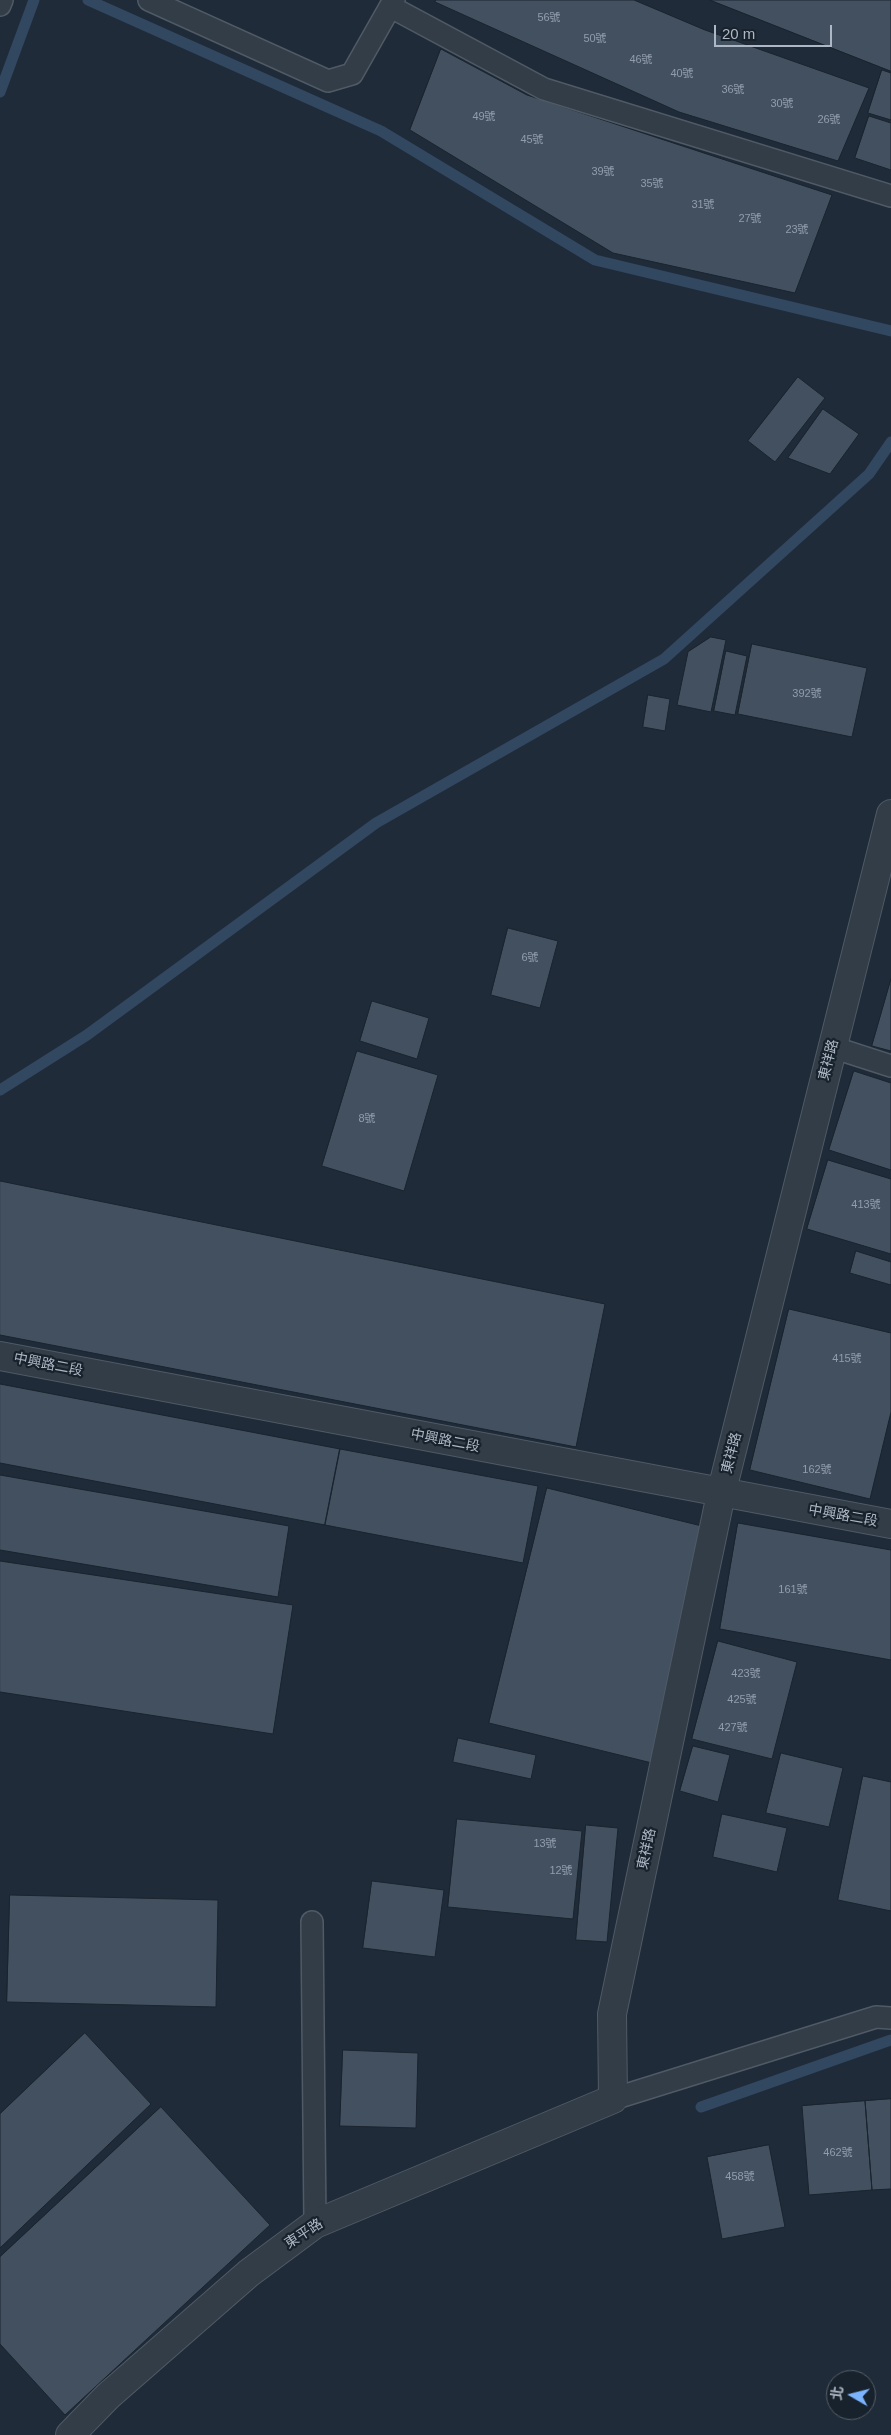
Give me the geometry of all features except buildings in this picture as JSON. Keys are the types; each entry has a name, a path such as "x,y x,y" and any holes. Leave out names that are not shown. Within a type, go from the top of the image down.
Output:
{"street":[{"name":"東祥路","path":"613,2099 612,2014 722,1494 890,819"},
{"name":"中興路二段","path":"0,1356 722,1494 891,1524"},
{"name":"東平路","path":"70,2435 108,2396 249,2273 315,2224 613,2099"}],"lane":[{"path":"0,5 2,0"},
{"path":"149,0 328,81 352,74 392,3 544,89 891,196"},
{"path":"832,1047 891,1066"},
{"path":"312,1922 315,2224"},
{"path":"613,2099 876,2017 891,2018"}],"waterway":[{"path":"0,92 34,0"},
{"path":"88,0 381,131 595,260 891,331"},
{"path":"0,1090 87,1035 376,823 664,659 869,474 891,442"},
{"path":"701,2107 891,2040"}]}
